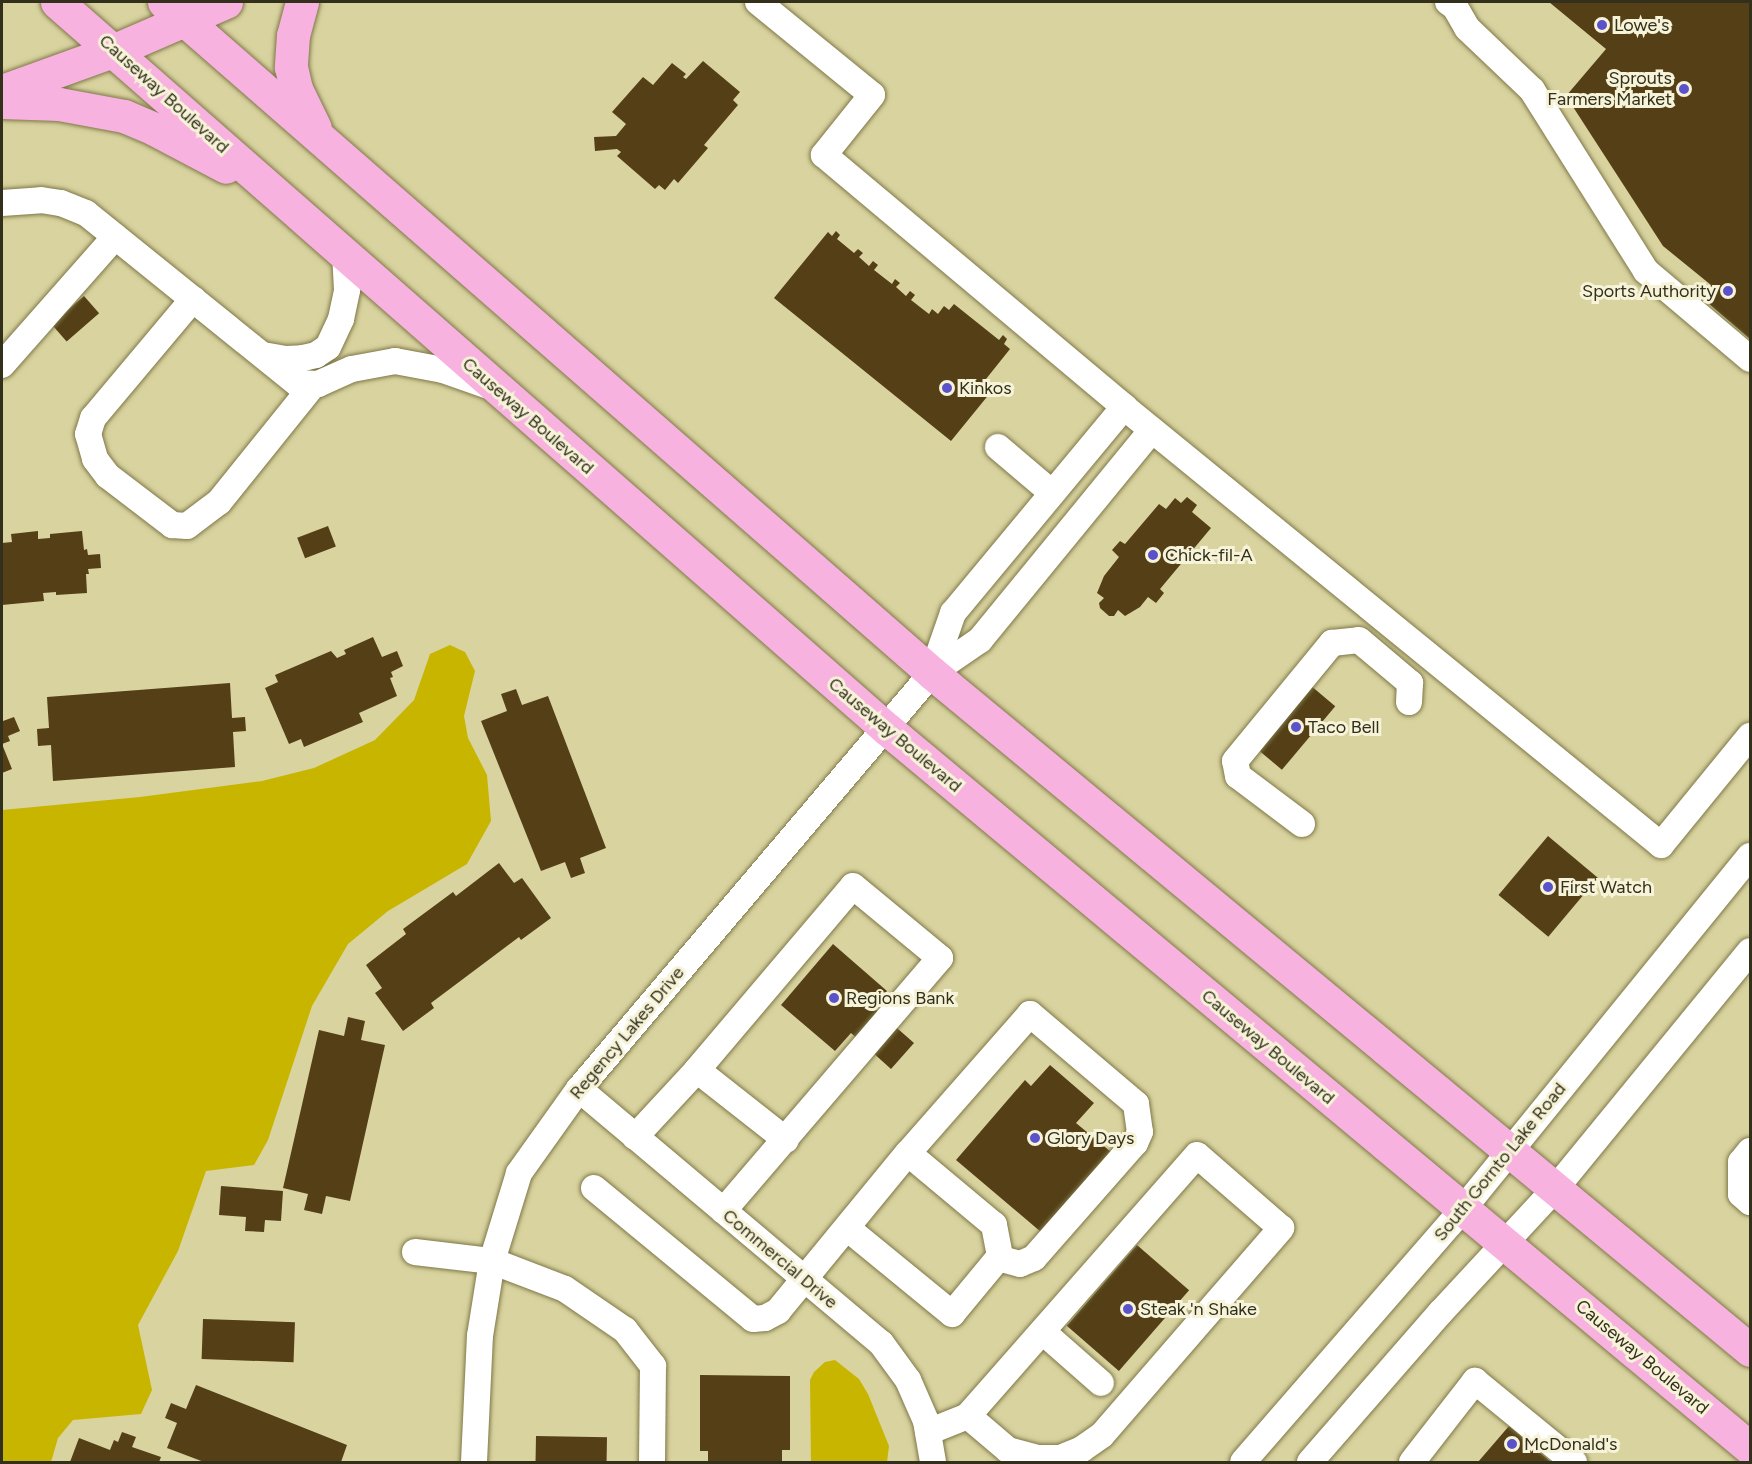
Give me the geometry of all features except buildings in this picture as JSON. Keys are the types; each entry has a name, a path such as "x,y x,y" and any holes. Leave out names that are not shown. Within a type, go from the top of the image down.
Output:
{"main road":[{"name":"Causeway Boulevard","path":"57,2 115,50 345,256 887,729 1750,1448"},
{"path":"2,91 115,50 175,11 226,2"},
{"path":"302,2 293,35 291,67 296,89 320,138"},
{"path":"175,11 932,674 1750,1350"},
{"path":"2,102 60,104 124,117 175,140 278,196"}],"street":[{"path":"758,2 872,95 824,156 1152,430 1661,845 1750,736"},
{"path":"1448,2 1455,8 1467,28 1532,90 1646,271 1750,359"},
{"path":"2,203 41,200 61,203 86,213 297,383 314,384 352,369 395,361 443,370 497,389"},
{"path":"2,364 115,237"},
{"path":"263,354 286,359 303,358 316,355 328,347 341,319 347,290 345,256"},
{"path":"193,299 93,418 88,434 95,459 108,476 172,525 187,526 219,502 314,384"},
{"path":"932,674 953,613 1124,406"},
{"path":"932,674 980,640 1152,430"},
{"path":"998,447 1052,493"},
{"path":"1302,824 1238,776 1235,761 1332,643 1359,640 1410,683 1408,702"},
{"name":"Regency Lakes Drive","path":"474,1462 480,1336 492,1261 519,1173 579,1089 932,674"},
{"name":"South Gornto Lake Road","path":"1243,1462 1463,1209 1750,856"},
{"path":"635,1137 697,1070 854,886 940,958 723,1211"},
{"path":"1310,1462 1556,1188 1750,951"},
{"path":"594,1188 753,1318 765,1318 778,1311 908,1153 1030,1014 1136,1104 1140,1131 1135,1143 1034,1258 1020,1264 998,1258"},
{"path":"697,1070 786,1140"},
{"name":"Commercial Drive","path":"579,1089 881,1343 908,1380 926,1421 933,1462"},
{"path":"1750,1151 1741,1162 1741,1194 1750,1202"},
{"path":"847,1228 952,1314 1000,1256 994,1225 908,1153"},
{"path":"928,1432 968,1416 1197,1155 1281,1228 1102,1435 1083,1449 1060,1458 1038,1458 1008,1450 968,1416"},
{"path":"415,1252 492,1261 565,1289 625,1330 653,1366 652,1462"},
{"path":"1043,1332 1101,1383"},
{"path":"1412,1462 1475,1381 1574,1462"}],"shaded area":[{"path":"450,645 465,652 475,671 464,716 468,738 487,775 491,821 467,864 388,911 348,944 312,1006 268,1140 254,1165 206,1171 178,1251 138,1325 152,1390 141,1414 73,1420 58,1438 51,1462 2,1462 2,810 140,797 262,781 314,768 375,740 414,700 430,654"},
{"path":"835,1360 859,1379 868,1394 889,1446 887,1462 811,1462 810,1380 814,1372 825,1362"}],"place":[{"name":"Lowe's","path":"1602,25"},
{"name":"Sprouts Farmers Market","path":"1684,89"},
{"name":"Sports Authority","path":"1728,291"},
{"name":"Kinkos","path":"947,388"},
{"name":"Chick-fil-A","path":"1153,555"},
{"name":"Taco Bell","path":"1296,727"},
{"name":"First Watch","path":"1548,887"},
{"name":"Regions Bank","path":"834,998"},
{"name":"Glory Days","path":"1035,1138"},
{"name":"Steak 'n Shake","path":"1128,1309"},
{"name":"McDonald's","path":"1512,1444"}]}
